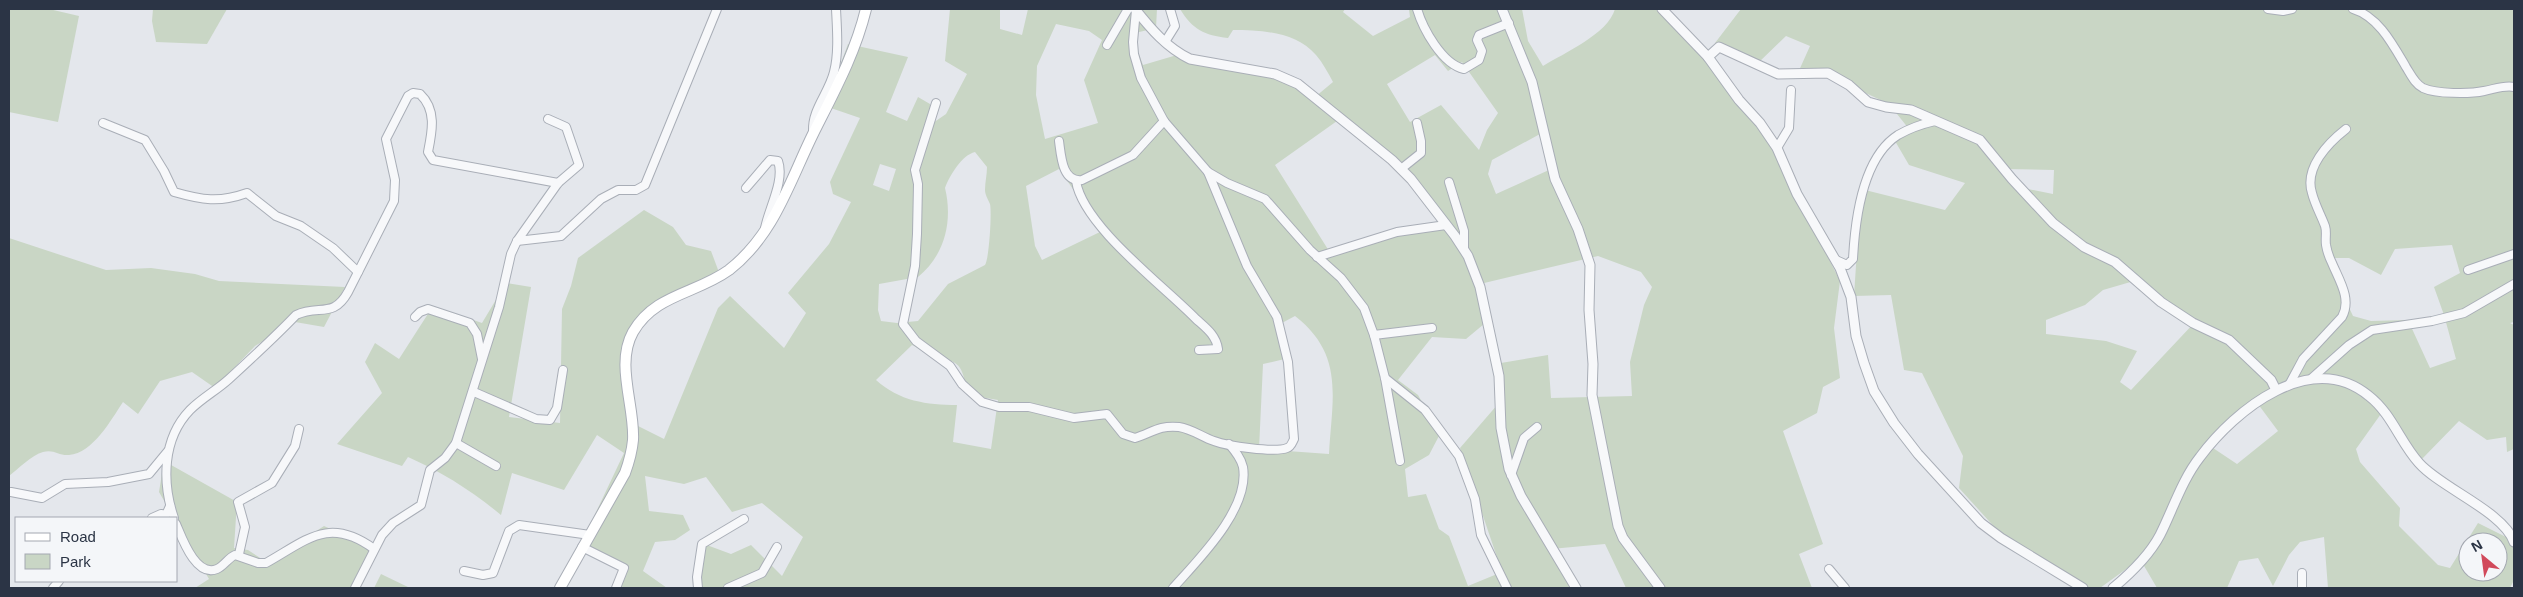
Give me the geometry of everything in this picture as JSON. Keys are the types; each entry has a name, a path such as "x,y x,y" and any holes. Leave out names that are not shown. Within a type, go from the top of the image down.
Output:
{"main road":[{"path":"560,588 625,473 630,457 633,425 626,367 627,350 631,335 651,309 665,300 708,283 728,270 762,237 774,219 852,56 866,9"}],"street":[{"path":"517,241 561,236 601,199 618,190 636,190 645,185 716,9"},
{"path":"814,134 814,117 833,75 836,63 836,9"},
{"path":"1133,9 1178,53 1199,62 1275,74 1292,80 1307,90 1401,169 1446,224 1464,249 1476,273 1500,376 1501,428 1505,457 1511,475 1573,586"},
{"path":"1107,45 1133,9"},
{"path":"936,103 915,170 918,184 915,266 903,324 916,341 950,366 962,384 982,402 999,407 1029,407 1074,418 1102,413 1111,417 1123,434 1129,437 1144,436 1161,427 1178,427 1229,444 1287,449 1294,440 1293,418 1288,362 1277,317 1247,266 1208,172 1164,121 1141,78 1134,54 1133,9"},
{"path":"1165,42 1175,26 1170,9"},
{"path":"1417,9 1432,43 1456,68 1464,70 1479,60 1482,51 1476,40 1479,35 1509,23"},
{"path":"1502,9 1532,82 1555,180 1578,229 1590,265 1589,310 1592,395 1618,526 1623,538 1660,588"},
{"path":"1662,9 1708,57 1739,100 1760,123 1777,148 1797,194 1834,258 1851,298 1856,336 1874,391 1894,423 1918,454 1981,523 2001,538 2083,588"},
{"path":"2268,9 2283,11 2292,9"},
{"path":"2353,9 2364,12 2374,20 2393,44 2413,79 2420,87 2434,92 2482,92 2499,87 2514,87"},
{"path":"1708,57 1720,47 1778,74 1828,74 1849,85 1868,102 1886,107 1912,110 1930,116 1935,121 1980,140 2012,179 2053,223 2084,247 2115,262 2161,302 2193,323 2230,340 2271,380 2276,390"},
{"path":"1777,148 1789,128 1791,90"},
{"path":"10,492 42,498 65,484 108,482 149,474 169,449 179,426 192,409 230,378 296,315 309,310 335,308 343,302 394,202 395,180 386,139 405,99 410,94 420,94 429,109 433,128 428,152 434,160 558,183"},
{"path":"354,588 374,549 390,526 420,505 430,470 445,458 456,443 500,307 511,254 517,241 558,183 577,169 579,161 566,128 548,119"},
{"path":"1076,181 1133,155 1164,121"},
{"path":"1834,258 1843,265 1850,263 1853,259 1853,236 1862,190 1886,145 1897,135 1915,126 1935,121"},
{"path":"103,123 145,140 174,192 191,197 226,200 247,193 276,216 301,226 332,248 358,272"},
{"path":"1401,169 1421,153 1422,141 1417,123"},
{"path":"2289,385 2303,359 2342,317 2346,310 2345,293 2328,255 2325,244 2326,228 2311,184 2324,150 2346,129"},
{"path":"1059,141 1065,170 1069,177 1076,181"},
{"path":"746,188 770,160 778,161 780,166 776,188 762,237"},
{"path":"1208,172 1227,183 1265,199 1317,257 1352,290 1364,308 1374,335 1385,378 1400,461"},
{"path":"1076,181 1078,194 1125,255 1187,309 1217,339 1218,349 1199,350"},
{"path":"1449,182 1464,231 1464,249"},
{"path":"1317,257 1397,232 1446,224"},
{"path":"2468,270 2514,254"},
{"path":"2312,378 2342,351 2372,330 2432,321 2464,313 2514,284"},
{"path":"415,317 420,312 428,309 470,323 477,334 483,361"},
{"path":"1374,335 1432,328"},
{"path":"474,392 529,417 544,421 550,420 557,408 563,370"},
{"path":"1385,378 1425,410 1459,456 1475,499 1481,535 1507,588"},
{"path":"2113,588 2144,559 2159,536 2198,458 2215,438 2276,390 2312,378 2341,382 2368,395 2388,417 2419,463 2450,488 2480,506 2509,532 2514,542"},
{"path":"1511,475 1524,438 1537,426"},
{"path":"239,554 245,527 238,502 272,483 295,446 299,430"},
{"path":"456,443 496,466"},
{"path":"1173,588 1220,535 1231,517 1243,473 1240,459 1229,444"},
{"path":"169,449 166,471 170,504 174,517"},
{"path":"154,517 161,514 166,515 170,504"},
{"path":"698,588 697,577 702,544 744,519"},
{"path":"464,572 483,576 492,573 509,531 519,525 590,535"},
{"path":"178,528 192,556 204,568 217,569 232,556 239,554 258,563 266,563 314,536 328,531 347,534 374,549"},
{"path":"582,547 624,568 616,588"},
{"path":"728,588 762,573 777,547"},
{"path":"1829,569 1845,588"},
{"path":"2302,573 2302,588"}],"green space":[{"path":"9,9 49,9 79,16 58,122 9,112"},
{"path":"153,9 227,9 207,44 156,42 152,21"},
{"path":"950,9 1000,9 1000,29 1022,35 1028,9 1157,9 1156,28 1131,34 1143,65 1177,55 1278,77 1315,97 1333,82 1321,61 1308,47 1299,41 1278,34 1255,31 1233,30 1228,38 1212,35 1195,27 1180,9 1345,9 1343,12 1373,36 1410,17 1409,9 1522,9 1528,41 1543,66 1595,35 1611,18 1615,9 1661,9 1712,67 1768,137 1840,281 1834,328 1840,378 1823,387 1817,413 1783,431 1823,544 1799,554 1812,588 1626,588 1605,544 1551,549 1573,588 695,588 704,544 731,554 751,545 782,576 803,537 762,503 732,512 706,477 684,484 645,476 649,511 683,515 690,530 675,540 655,542 643,571 667,588 614,588 625,566 580,546 624,453 597,435 564,490 512,473 501,515 456,483 408,457 402,466 337,444 382,393 365,362 375,343 399,359 433,306 482,323 506,283 531,287 509,417 560,423 562,309 571,286 578,258 644,210 673,227 686,245 711,251 720,275 646,311 624,360 634,424 664,439 718,308 730,296 784,348 806,313 788,293 829,244 851,202 833,194 830,182 860,118 825,106 848,44 908,57 886,112 907,121 918,97 930,104 930,125 946,114 967,74 945,61","holes":["1056,24 1089,31 1102,40 1084,80 1098,123 1045,139 1036,95 1037,66","1435,55 1448,71 1462,62 1498,113 1487,130 1479,150 1441,105 1410,122 1387,84","1337,121 1350,129 1422,189 1449,227 1370,240 1329,251 1275,165","1540,134 1549,170 1496,194 1488,174 1492,160","975,152 987,167 985,192 990,204 991,216 989,246 985,265 948,284 918,321 897,323 881,321 878,310 879,284 918,277 935,258 941,248 945,237 948,213 945,188 953,172 966,157","880,164 896,169 889,191 873,185","1059,169 1102,231 1042,260 1035,246 1026,186","1598,256 1641,272 1652,287 1644,305 1630,362 1632,396 1551,398 1548,355 1501,363 1498,404 1460,448 1502,572 1468,586 1449,536 1439,529 1426,494 1408,497 1405,469 1429,455 1440,434 1418,395 1398,380 1432,337 1466,339 1484,324 1480,284","1295,316 1311,331 1322,346 1329,362 1333,396 1329,454 1259,449 1263,364 1289,358 1280,324","912,345 930,355 952,361 960,368 966,388 980,397 998,400 991,449 953,442 957,405 924,403 894,393 876,380"]},
{"path":"1741,9 2514,9 2514,322 2510,323 2514,325 2514,449 2507,452 2506,437 2487,440 2459,421 2422,459 2383,411 2356,449 2360,462 2400,508 2399,526 2438,565 2450,568 2458,555 2458,582 2508,582 2508,538 2512,540 2514,538 2514,580 2510,588 2328,588 2324,537 2300,542 2289,555 2273,586 2258,558 2239,561 2227,588 2157,588 2140,559 2100,588 2090,588 1998,531 1959,488 1963,456 1922,373 1904,370 1891,295 1854,296 1861,189 1945,210 1965,183 1909,165 1895,141 1909,129 1889,104 1857,89 1835,72 1797,75 1810,46 1786,36 1757,64 1715,43","holes":["2005,169 2054,170 2053,194 2013,186","2452,245 2460,273 2434,287 2456,359 2430,368 2408,320 2371,321 2353,316 2344,297 2332,258 2349,258 2381,275 2395,249","2134,281 2195,322 2131,390 2120,382 2137,351 2106,341 2046,334 2046,320 2085,305 2103,290","2255,400 2278,431 2237,464 2210,446"]},
{"path":"9,238 106,270 151,268 195,274 219,281 345,287 324,327 295,322 255,346 215,388 192,372 160,381 138,414 123,402 107,426 86,448 78,453 69,455 50,451 43,452 30,459 9,476"},
{"path":"164,461 237,502 234,548 248,550 268,563 324,526 371,547 350,588 195,588 209,579 178,525 178,517 173,517 159,492"},
{"path":"2478,523 2496,532 2472,532"},
{"path":"381,574 410,588 374,588"}]}
